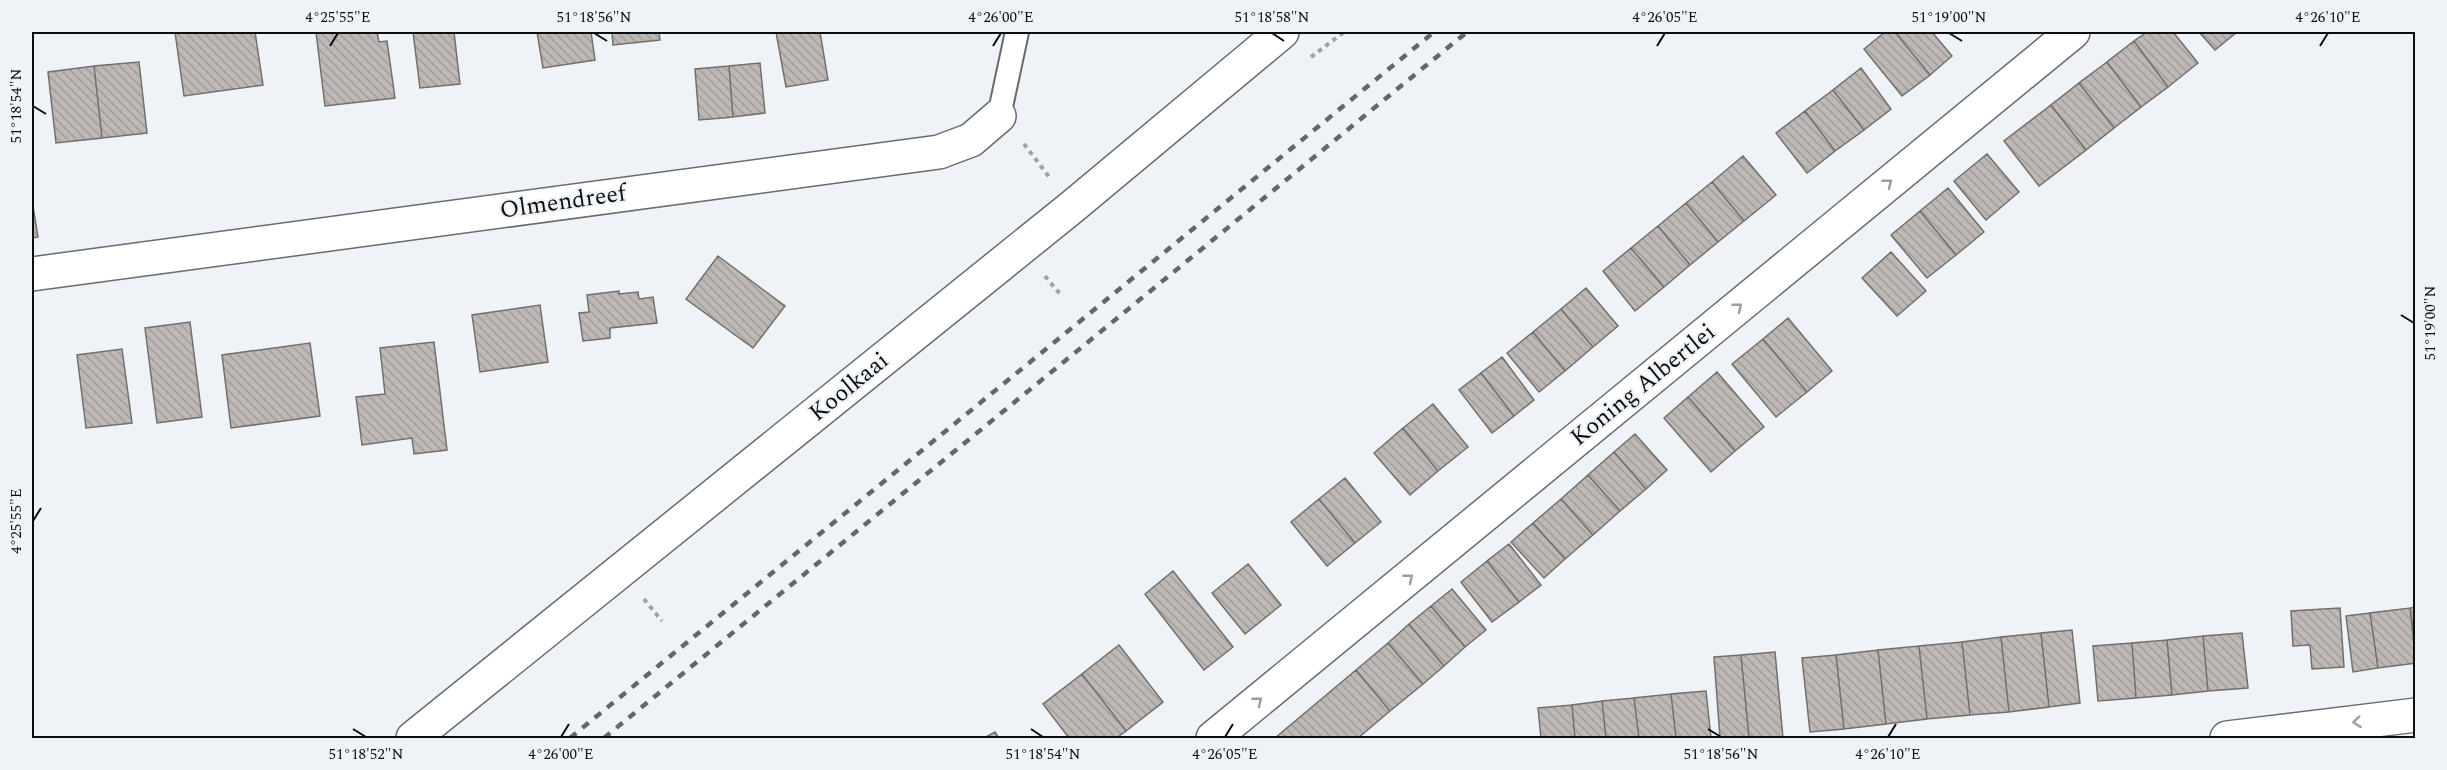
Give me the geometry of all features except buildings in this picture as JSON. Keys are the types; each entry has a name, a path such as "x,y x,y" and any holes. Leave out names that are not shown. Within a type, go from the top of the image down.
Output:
{"street":[{"name":"Koolkaai","path":"413,738 1072,207 1282,32"},
{"name":"Koning Albertlei","path":"1213,738 2073,32"},
{"name":"Olmendreef","path":"32,274 939,152 971,140 999,116"},
{"path":"2227,738 2415,715"}],"lane":[{"path":"999,116 1017,32"}],"path":[{"path":"999,116 1020,138 1072,207"},
{"path":"1049,281 1060,294"},
{"path":"652,609 662,621"}],"railway":[{"path":"570,738 1434,32"},
{"path":"604,738 1467,32"}]}
